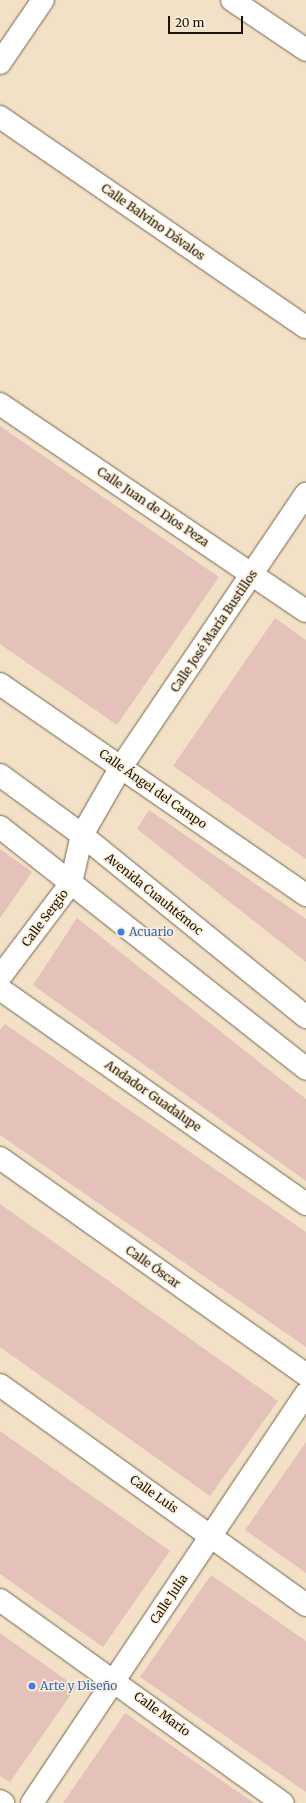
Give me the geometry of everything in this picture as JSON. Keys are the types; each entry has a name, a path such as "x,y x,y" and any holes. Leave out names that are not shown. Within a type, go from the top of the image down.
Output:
{"street":[{"path":"0,63 43,0"},
{"path":"232,0 306,50"},
{"name":"Calle Balvino Dávalos","path":"0,117 306,327"},
{"name":"Calle Juan de Dios Peza","path":"0,404 306,611"},
{"name":"Calle José María Bustillos","path":"121,767 306,494"},
{"name":"Calle Ángel del Campo","path":"0,684 306,894"},
{"name":"Calle Sergio","path":"0,977 71,883 82,835 121,767"},
{"name":"Avenida Cuauhtémoc","path":"0,775 82,835 306,1017"},
{"path":"0,827 306,1069"},
{"name":"Andador Guadalupe","path":"0,989 306,1204"},
{"name":"Calle Óscar","path":"0,1158 306,1375"},
{"name":"Calle Luis","path":"0,1385 211,1535 306,1605"},
{"name":"Calle Julia","path":"32,1803 306,1394"},
{"name":"Calle Mario","path":"0,1600 114,1680 283,1803"}],"building":[{"path":"0,426 219,577 117,725 0,644"},
{"path":"275,618 306,640 306,859 173,766"},
{"path":"149,810 306,919 306,962 137,829"},
{"path":"0,849 32,872 0,918"},
{"path":"77,918 306,1099 306,1181 33,985"},
{"path":"5,1024 306,1232 306,1347 0,1135 0,1030"},
{"path":"0,1204 278,1401 210,1496 0,1347"},
{"path":"0,1431 170,1551 103,1647 0,1574"},
{"path":"306,1442 306,1573 245,1530"},
{"path":"211,1575 306,1641 306,1792 140,1677"},
{"path":"0,1633 76,1687 10,1782 0,1776"},
{"path":"125,1713 254,1803 63,1803"}],"place":[{"name":"Acuario","path":"121,932"},
{"name":"Arte y Diseño","path":"32,1686"}]}
